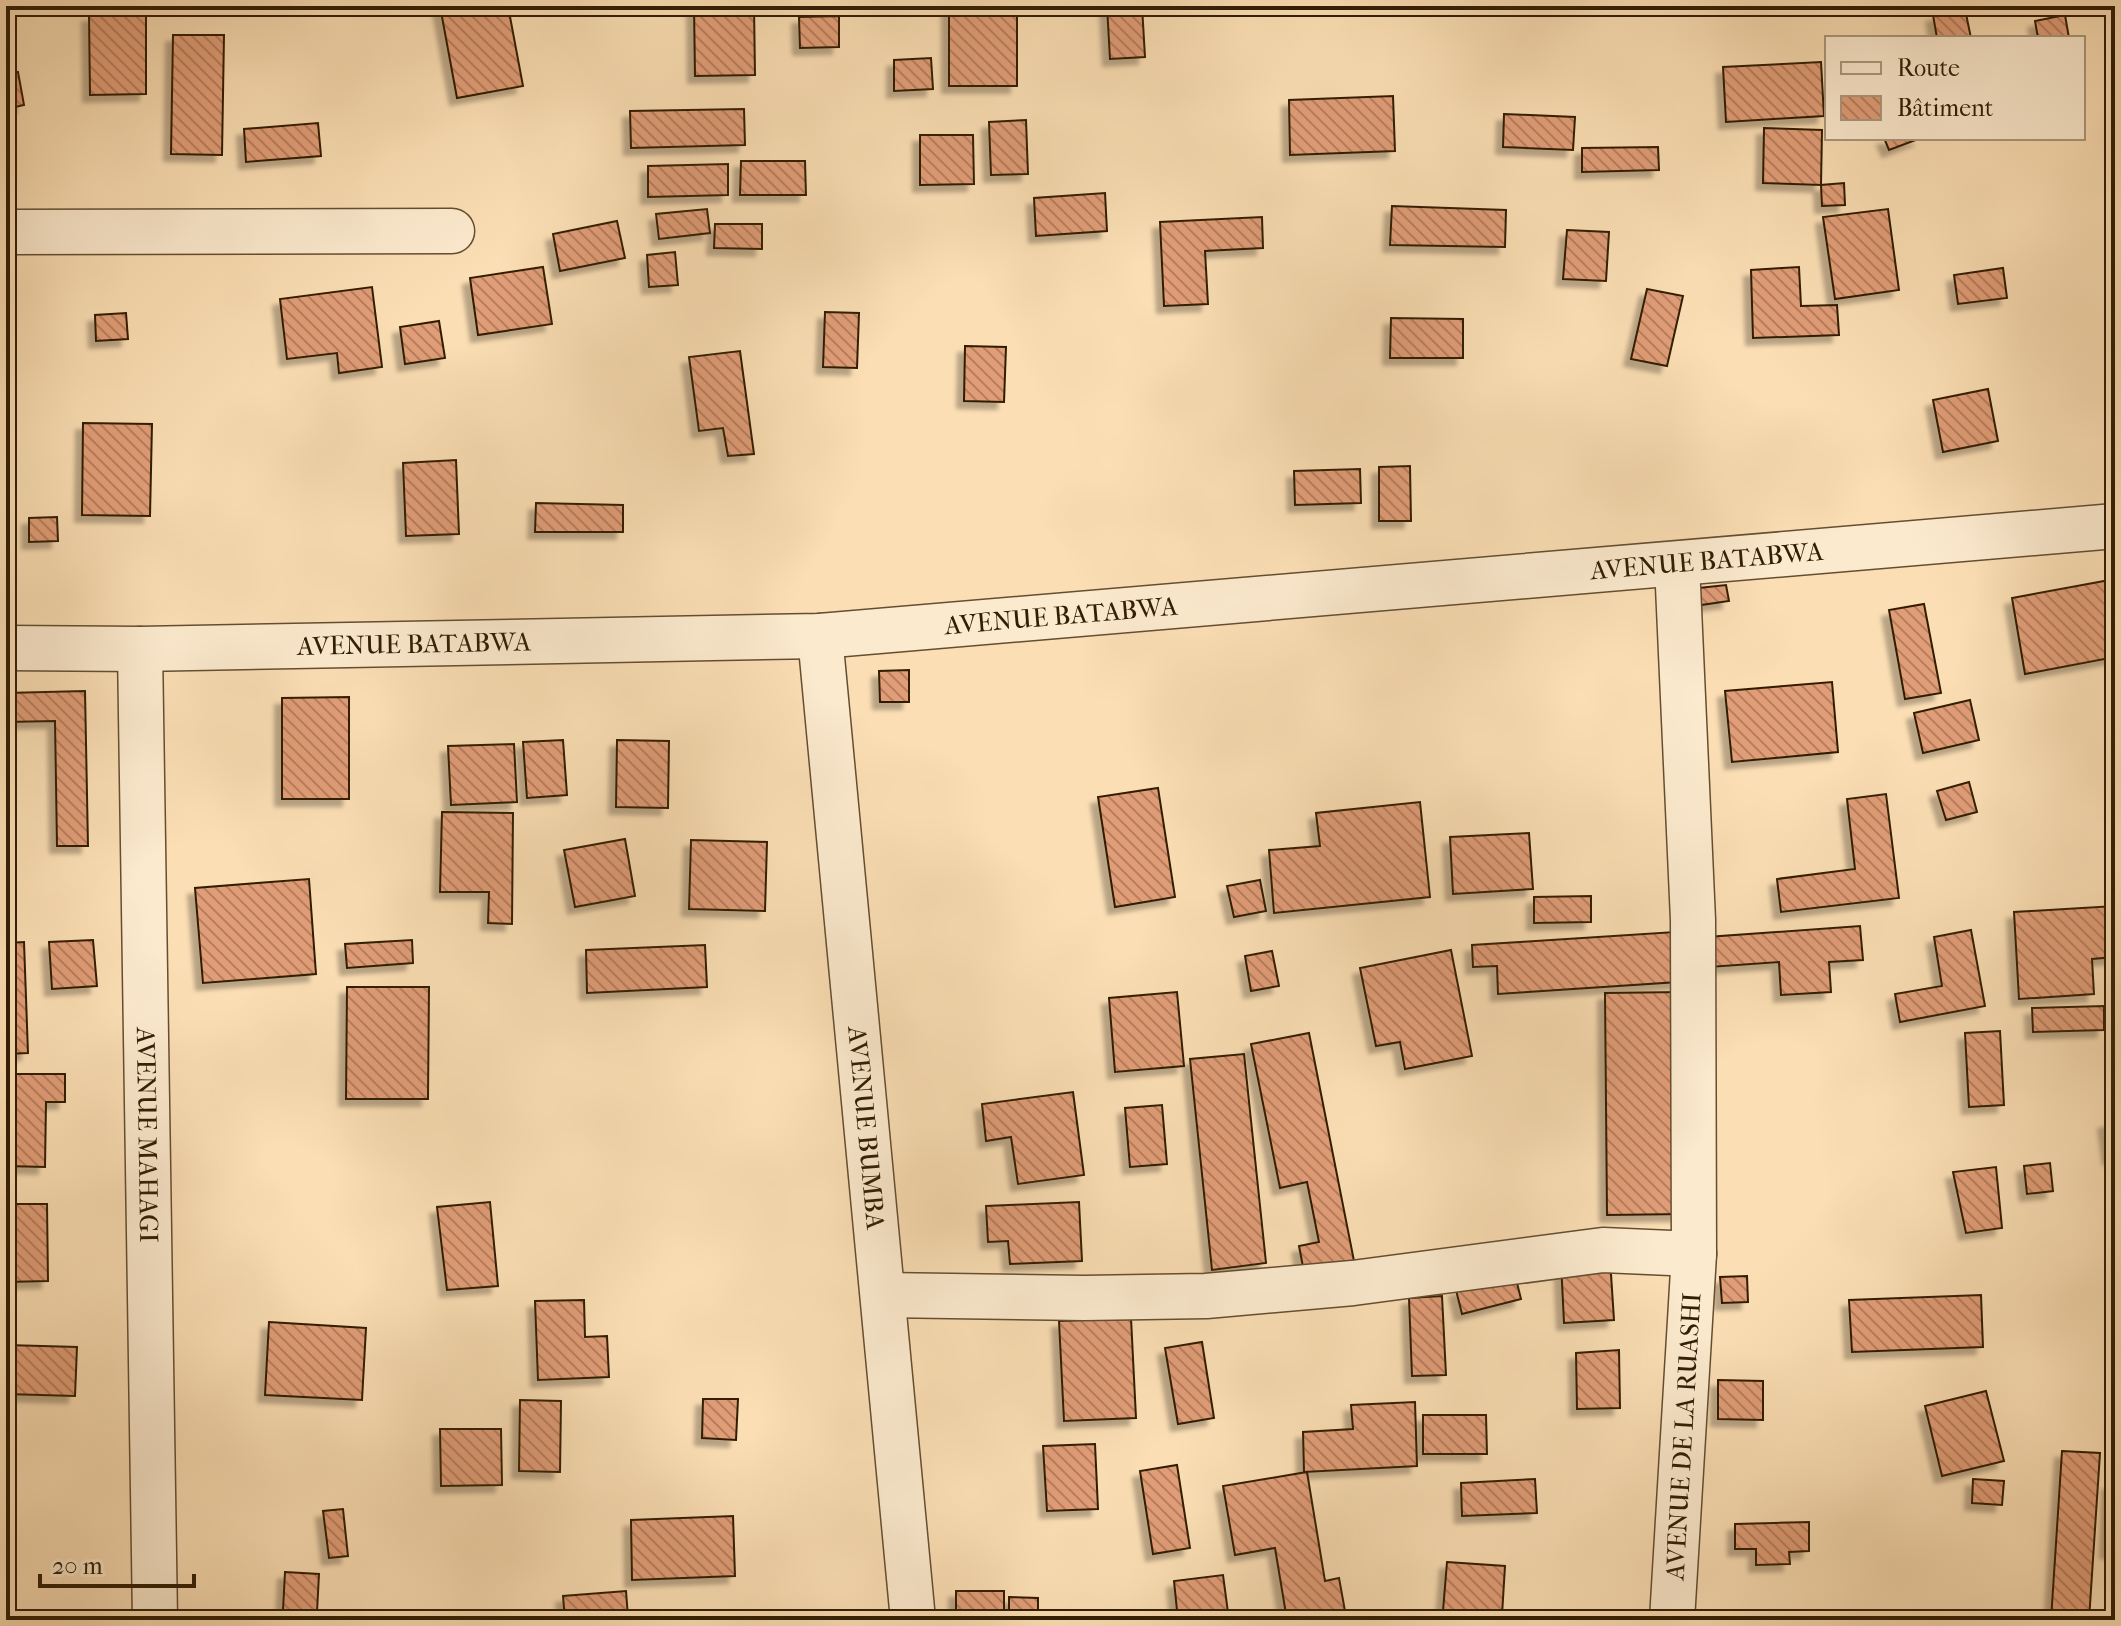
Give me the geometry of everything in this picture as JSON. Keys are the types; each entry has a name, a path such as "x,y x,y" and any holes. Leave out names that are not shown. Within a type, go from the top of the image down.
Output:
{"street":[{"path":"6,232 452,231"},
{"name":"AVENUE BATABWA","path":"6,648 140,649 820,636 2115,526"},
{"name":"AVENUE DE LA RUASHI","path":"1672,1620 1694,1254 1693,920 1677,564"},
{"name":"AVENUE BUMBA","path":"820,636 913,1620"},
{"name":"AVENUE MAHAGI","path":"140,649 155,1620"},
{"path":"883,1295 1206,1296 1353,1283 1603,1250 1694,1254"}],"building":[{"path":"440,6 508,6 523,86 457,98"},
{"path":"694,6 754,6 755,75 695,76"},
{"path":"949,6 1017,6 1017,86 949,86"},
{"path":"1107,6 1142,6 1145,57 1110,59"},
{"path":"1965,9 1971,36 1937,36 1933,15"},
{"path":"146,14 146,94 90,95 89,15"},
{"path":"2065,15 2069,36 2038,36 2035,21"},
{"path":"839,16 839,47 800,48 799,17"},
{"path":"173,35 224,35 222,155 171,154"},
{"path":"931,58 933,89 894,91 894,60"},
{"path":"1821,62 1824,116 1726,122 1723,67"},
{"path":"18,72 24,105 6,109 6,74"},
{"path":"1393,96 1395,151 1290,155 1289,100"},
{"path":"744,109 745,145 631,148 630,111"},
{"path":"1504,114 1575,117 1573,150 1503,147"},
{"path":"1026,120 1028,174 991,175 989,122"},
{"path":"318,123 321,156 246,162 244,129"},
{"path":"1764,128 1822,130 1821,185 1763,183"},
{"path":"920,135 973,135 974,184 920,185"},
{"path":"1885,140 1916,140 1889,150"},
{"path":"1658,147 1659,170 1582,172 1582,148"},
{"path":"741,161 805,161 806,195 740,195"},
{"path":"728,164 728,195 648,197 648,166"},
{"path":"1844,183 1845,205 1822,206 1821,185"},
{"path":"1105,193 1107,231 1036,236 1034,198"},
{"path":"1392,206 1506,210 1505,247 1390,245"},
{"path":"707,209 710,233 659,239 656,214"},
{"path":"1888,209 1899,290 1835,299 1823,217"},
{"path":"1262,217 1263,248 1205,251 1208,304 1164,306 1160,222"},
{"path":"617,221 625,258 560,271 553,234"},
{"path":"715,224 762,224 762,249 714,248"},
{"path":"1567,230 1609,232 1606,281 1563,279"},
{"path":"675,252 678,285 649,287 647,255"},
{"path":"543,267 552,324 478,335 470,278"},
{"path":"1799,267 1801,306 1837,305 1839,335 1753,338 1751,270"},
{"path":"2003,268 2007,298 1958,304 1954,275"},
{"path":"372,287 382,367 339,373 337,353 287,359 280,299"},
{"path":"1647,289 1683,296 1667,366 1631,359"},
{"path":"825,312 859,313 857,368 823,367"},
{"path":"126,313 128,339 96,341 95,315"},
{"path":"1391,318 1463,319 1463,358 1390,358"},
{"path":"439,321 445,358 405,364 400,327"},
{"path":"965,346 1006,347 1004,402 964,401"},
{"path":"740,351 754,454 728,456 723,428 699,431 689,357"},
{"path":"1988,389 1998,441 1943,452 1933,400"},
{"path":"83,423 152,424 150,516 82,515"},
{"path":"456,460 459,534 406,536 403,463"},
{"path":"1410,466 1411,521 1379,521 1379,467"},
{"path":"1360,469 1361,503 1295,505 1294,471"},
{"path":"536,503 623,505 623,532 535,532"},
{"path":"57,517 58,541 29,542 29,518"},
{"path":"2115,579 2115,657 2025,674 2012,598"},
{"path":"1726,585 1729,601 1701,605 1699,588"},
{"path":"1924,604 1941,693 1905,699 1889,610"},
{"path":"909,670 909,702 880,702 879,671"},
{"path":"1832,682 1838,752 1732,762 1725,691"},
{"path":"85,691 88,846 57,846 55,721 6,722 6,693"},
{"path":"349,697 349,799 282,799 282,698"},
{"path":"1970,700 1979,740 1923,753 1914,713"},
{"path":"563,740 567,795 527,798 523,742"},
{"path":"617,740 669,741 668,808 616,807"},
{"path":"514,744 517,802 451,805 448,746"},
{"path":"1969,782 1977,812 1946,820 1937,791"},
{"path":"1158,788 1175,897 1115,907 1098,797"},
{"path":"1886,794 1899,898 1781,912 1777,879 1855,869 1847,799"},
{"path":"1420,802 1430,897 1274,913 1269,850 1320,846 1316,813"},
{"path":"442,812 513,813 512,924 488,923 489,892 440,892"},
{"path":"1529,833 1533,889 1453,894 1450,837"},
{"path":"625,839 635,896 575,907 564,850"},
{"path":"691,840 767,842 765,911 689,909"},
{"path":"309,879 316,974 203,983 195,888"},
{"path":"1260,880 1266,911 1234,917 1227,886"},
{"path":"1591,896 1591,922 1534,923 1534,897"},
{"path":"2115,906 2115,957 2092,959 2094,994 2019,999 2014,912"},
{"path":"1860,926 1863,960 1829,962 1831,992 1781,995 1779,962 1709,967 1707,937"},
{"path":"1971,930 1985,1006 1900,1022 1895,994 1942,986 1934,937"},
{"path":"1675,932 1678,982 1498,994 1497,966 1473,967 1472,945"},
{"path":"93,940 97,986 52,989 49,942"},
{"path":"412,940 413,963 347,968 345,944"},
{"path":"24,942 28,1053 6,1054 6,943"},
{"path":"705,945 707,987 587,993 586,950"},
{"path":"1451,950 1472,1056 1405,1069 1400,1042 1376,1046 1360,968"},
{"path":"1272,951 1279,986 1251,991 1245,956"},
{"path":"347,987 429,987 428,1099 346,1099"},
{"path":"1177,992 1184,1066 1115,1072 1109,998"},
{"path":"1682,992 1685,1214 1607,1215 1605,993"},
{"path":"2104,1006 2104,1030 2033,1032 2032,1008"},
{"path":"2000,1031 2004,1105 1969,1107 1965,1033"},
{"path":"1309,1033 1354,1261 1304,1272 1299,1246 1319,1242 1307,1182 1280,1188 1251,1044"},
{"path":"1244,1054 1266,1263 1212,1270 1190,1059"},
{"path":"6,1074 65,1074 65,1102 46,1102 45,1167 6,1166"},
{"path":"1073,1092 1084,1175 1018,1184 1011,1137 986,1141 982,1104"},
{"path":"1162,1105 1167,1164 1130,1167 1125,1108"},
{"path":"2115,1120 2115,1157 2110,1158 2105,1122"},
{"path":"2050,1163 2053,1191 2027,1194 2024,1166"},
{"path":"1996,1167 2002,1228 1966,1233 1953,1172"},
{"path":"490,1202 498,1286 447,1290 437,1207"},
{"path":"1079,1202 1082,1261 1010,1264 1008,1241 988,1242 986,1206"},
{"path":"6,1204 47,1204 48,1281 6,1282"},
{"path":"1610,1259 1614,1320 1564,1323 1561,1262"},
{"path":"1515,1275 1521,1299 1462,1314 1456,1290"},
{"path":"1747,1276 1748,1302 1722,1303 1720,1277"},
{"path":"1981,1295 1983,1347 1852,1352 1849,1300"},
{"path":"1442,1296 1446,1375 1412,1376 1409,1298"},
{"path":"584,1300 585,1337 607,1336 609,1377 538,1380 535,1301"},
{"path":"1131,1318 1136,1418 1064,1421 1059,1321"},
{"path":"269,1322 366,1328 362,1400 265,1395"},
{"path":"1202,1342 1214,1418 1178,1424 1165,1348"},
{"path":"6,1345 77,1347 75,1396 6,1394"},
{"path":"1619,1350 1620,1408 1577,1409 1576,1353"},
{"path":"1718,1380 1763,1381 1763,1420 1718,1419"},
{"path":"1986,1391 2004,1461 1942,1476 1925,1406"},
{"path":"703,1399 738,1399 736,1440 702,1438"},
{"path":"520,1400 561,1401 560,1472 519,1471"},
{"path":"1415,1402 1417,1466 1304,1472 1303,1432 1353,1429 1351,1405"},
{"path":"1423,1415 1486,1415 1487,1454 1423,1454"},
{"path":"440,1429 501,1429 502,1485 441,1486"},
{"path":"1095,1444 1098,1509 1047,1511 1043,1446"},
{"path":"2062,1451 2100,1453 2089,1620 2051,1620"},
{"path":"1177,1465 1190,1548 1153,1554 1140,1471"},
{"path":"1307,1472 1325,1581 1339,1578 1345,1611 1287,1620 1275,1548 1235,1555 1223,1486"},
{"path":"1535,1479 1537,1513 1462,1516 1461,1483"},
{"path":"1973,1479 2004,1481 2002,1505 1972,1503"},
{"path":"2109,1483 2115,1483 2115,1552 2107,1551"},
{"path":"343,1509 348,1556 329,1558 323,1511"},
{"path":"733,1516 735,1576 632,1580 631,1520"},
{"path":"1809,1522 1809,1551 1789,1552 1790,1564 1756,1565 1756,1549 1735,1549 1735,1524"},
{"path":"1447,1562 1505,1566 1502,1615 1443,1611"},
{"path":"285,1572 319,1574 317,1612 283,1610"},
{"path":"1223,1575 1229,1620 1178,1620 1174,1581"},
{"path":"626,1591 628,1617 565,1620 563,1596"},
{"path":"956,1591 1004,1591 1004,1619 956,1619"},
{"path":"1009,1597 1038,1598 1038,1618 1009,1618"}]}
